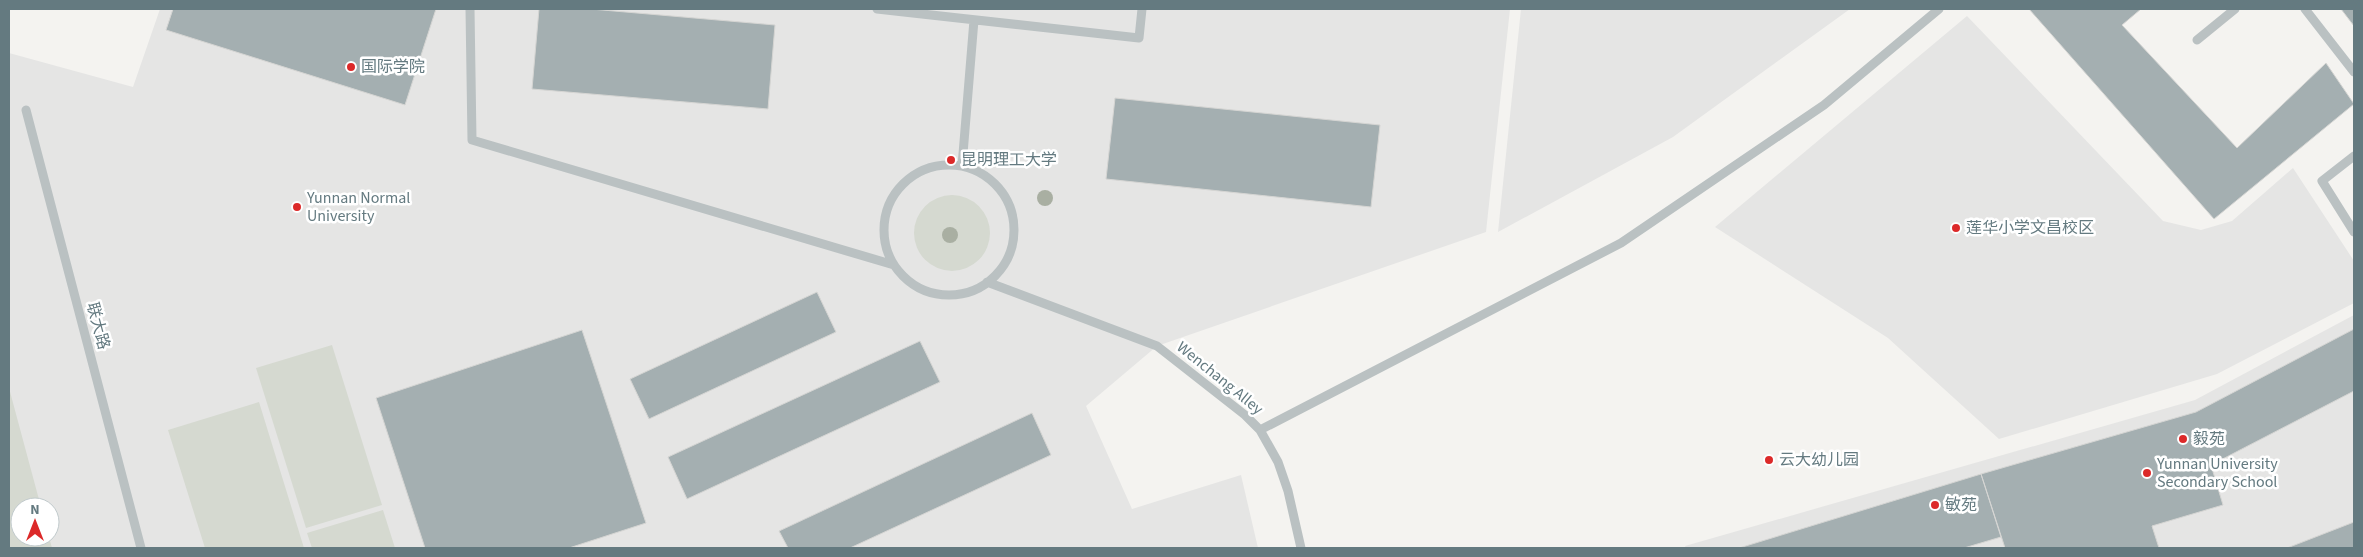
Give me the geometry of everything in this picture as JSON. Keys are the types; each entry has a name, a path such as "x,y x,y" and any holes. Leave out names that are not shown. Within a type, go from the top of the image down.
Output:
{"street":[{"path":"470,9 472,140 894,264"},
{"path":"877,9 1139,38 1142,9"},
{"path":"1260,430 1621,243 1824,105 1940,9"},
{"path":"2197,40 2235,9"},
{"path":"2305,9 2354,72"},
{"path":"962,166 974,20"},
{"name":"联大路","path":"26,110 141,548"},
{"path":"2354,156 2322,182 2354,232"},
{"path":"940,165 962,166 982,173 998,187 1010,205 1014,226 1012,248 1003,267 988,282 968,292 940,293 926,290 908,280 894,264 886,245 884,223 890,203 902,185 919,172 940,165"},
{"name":"Wenchang Alley","path":"988,282 1157,346 1245,415 1260,430 1278,462 1288,491 1301,548"}],"shaded area":[{"path":"160,9 1510,9 1486,232 1157,346 1086,406 1132,509 1241,475 1258,548 9,548 9,53 133,87"},
{"path":"1521,9 1850,9 1673,137 1498,232"},
{"name":"莲华小学文昌校区","path":"1967,16 2163,221 2201,230 2232,221 2293,168 2354,261 2354,303 2217,374 1999,439 1888,338 1715,227"},
{"path":"952,195 967,198 979,206 987,218 990,233 987,248 979,260 967,268 952,271 937,268 925,260 917,248 914,233 917,218 925,206 937,198"},
{"name":"Yunnan University Secondary School","path":"2354,315 2354,548 1686,548 1685,546 2195,400"},
{"path":"332,345 382,505 306,528 256,368"},
{"path":"9,388 38,497 10,497 10,547 52,548 9,548"},
{"path":"259,402 304,548 205,548 168,430"},
{"path":"383,510 395,548 312,548 307,533"}],"building":[{"name":"国际学院","path":"173,9 436,9 405,105 166,30"},
{"path":"539,9 591,9 775,25 768,109 532,89"},
{"path":"2029,9 2141,9 2122,25 2237,148 2326,63 2354,104 2214,219"},
{"path":"2341,9 2354,9 2354,26"},
{"path":"1115,98 1380,125 1371,207 1106,179"},
{"path":"817,292 836,332 649,419 630,379"},
{"name":"毅苑","path":"2354,329 2354,391 2211,465 2223,505 2152,526 2159,548 2005,548 1981,474 2196,412"},
{"path":"582,330 646,523 569,548 425,548 376,398"},
{"path":"920,341 940,382 687,499 668,457"},
{"path":"1032,413 1051,455 850,548 788,548 779,531"},
{"name":"敏苑","path":"1981,474 2001,537 1964,548 1739,548"},
{"path":"2354,522 2354,548 2287,548"}],"place":[{"name":"国际学院","path":"351,67"},
{"name":"昆明理工大学","path":"951,160"},
{"name":"Yunnan Normal University","path":"297,207"},
{"name":"莲华小学文昌校区","path":"1956,228"},
{"name":"毅苑","path":"2183,439"},
{"name":"云大幼儿园","path":"1769,460"},
{"name":"Yunnan University Secondary School","path":"2147,473"},
{"name":"敏苑","path":"1935,505"}]}
